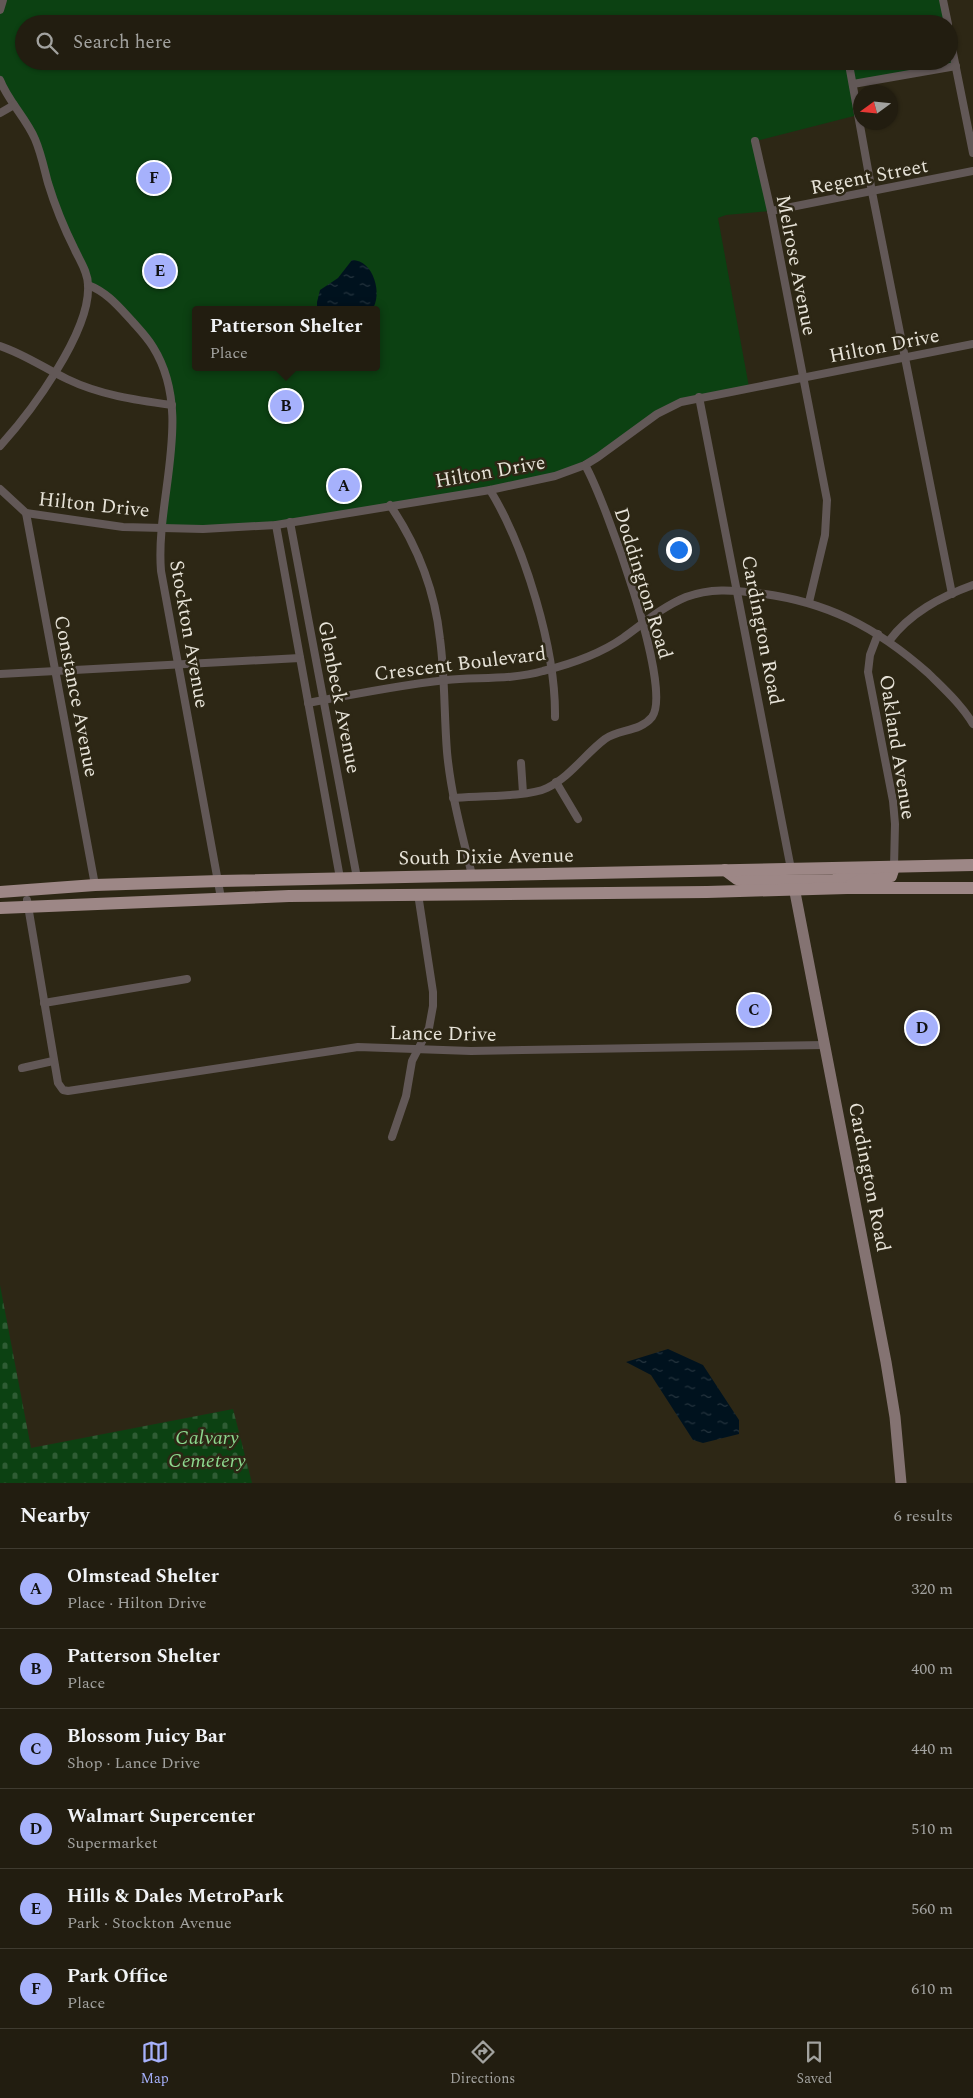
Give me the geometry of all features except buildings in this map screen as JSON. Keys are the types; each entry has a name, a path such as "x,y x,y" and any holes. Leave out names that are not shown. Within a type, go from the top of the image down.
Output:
{"main road":[{"name":"South Dixie Avenue","path":"0,908 28,903 418,894 793,880 863,868 973,865"},
{"path":"847,888 865,878 891,876 894,867 911,882 924,887"},
{"name":"South Dixie Avenue","path":"0,892 95,885 218,881 725,870 847,888 971,887"},
{"path":"0,901 28,903 56,896 76,887"}],"street":[{"path":"0,10 3,0"},
{"path":"943,0 946,15"},
{"path":"850,70 872,192 952,594"},
{"path":"853,84 933,70"},
{"path":"957,70 973,153"},
{"path":"0,80 34,137 54,203 64,229 82,264 88,285 88,297 79,326 55,372 33,407 0,446"},
{"path":"0,113 14,105"},
{"name":"Melrose Avenue","path":"755,140 771,211 828,512 825,536 809,602"},
{"name":"Regent Street","path":"771,211 973,171"},
{"name":"Stockton Avenue","path":"88,285 106,294 147,338 164,369 172,405 171,447 159,553 222,898"},
{"name":"Hilton Drive","path":"0,489 26,513 122,527 228,529 276,525 490,490 547,478 585,465 619,443 657,414 681,402 973,344"},
{"path":"0,346 30,358 81,385 108,395 172,405"},
{"name":"Cardington Road","path":"699,398 894,1408 900,1462 900,1483"},
{"name":"Doddington Road","path":"453,798 523,793 546,788 556,782 606,738 641,726 652,717 656,705 656,688 642,623 606,511 585,465"},
{"path":"490,490 507,524 525,570 540,618 551,669 555,717"},
{"path":"390,505 419,558 432,593 440,639 447,752 453,798 472,875"},
{"name":"Constance Avenue","path":"26,513 95,885"},
{"name":"Glenbeck Avenue","path":"290,522 357,878"},
{"name":"Glenbeck Avenue","path":"276,525 340,878"},
{"path":"889,641 899,627 918,611 973,585"},
{"name":"Crescent Boulevard","path":"308,702 444,680 502,678 551,669 606,648 658,611 686,597 710,591 736,590 809,602 842,615 878,634 889,641 947,691 970,713 973,724"},
{"name":"Oakland Avenue","path":"878,634 870,655 868,672 893,801 895,824 894,867"},
{"path":"0,674 300,658"},
{"path":"521,763 523,793"},
{"path":"556,782 578,819"},
{"path":"392,1137 406,1096 412,1061 429,1028 433,1006 433,992 418,894"},
{"path":"22,1068 53,1061 28,903"},
{"path":"44,1003 187,979"},
{"name":"Lance Drive","path":"53,1061 58,1083 64,1090 68,1091 341,1048 375,1047 471,1051 825,1045"}],"green space":[{"path":"3,0 943,0 946,15 15,15 15,70 933,70 854,84 853,116 756,141 771,211 726,215 718,218 749,387 681,402 619,443 555,476 276,525 161,528 173,417 164,369 128,316 88,285 64,229 38,148 0,80 0,10"},
{"name":"Calvary Cemetery","path":"0,1285 31,1448 233,1409 252,1483 0,1483"}],"water":[{"path":"352,260 366,266 371,272 376,288 377,296 374,306 317,306 320,290 338,278"},
{"path":"668,1349 703,1365 739,1420 739,1434 703,1443 693,1440 651,1375 626,1362"}],"place":[{"name":"Park Office","path":"154,178"},
{"name":"Hills & Dales MetroPark","path":"160,271"},
{"name":"Patterson Shelter","path":"286,406"},
{"name":"Olmstead Shelter","path":"344,486"},
{"name":"Blossom Juicy Bar","path":"754,1010"},
{"name":"Walmart Supercenter","path":"922,1028"}]}
